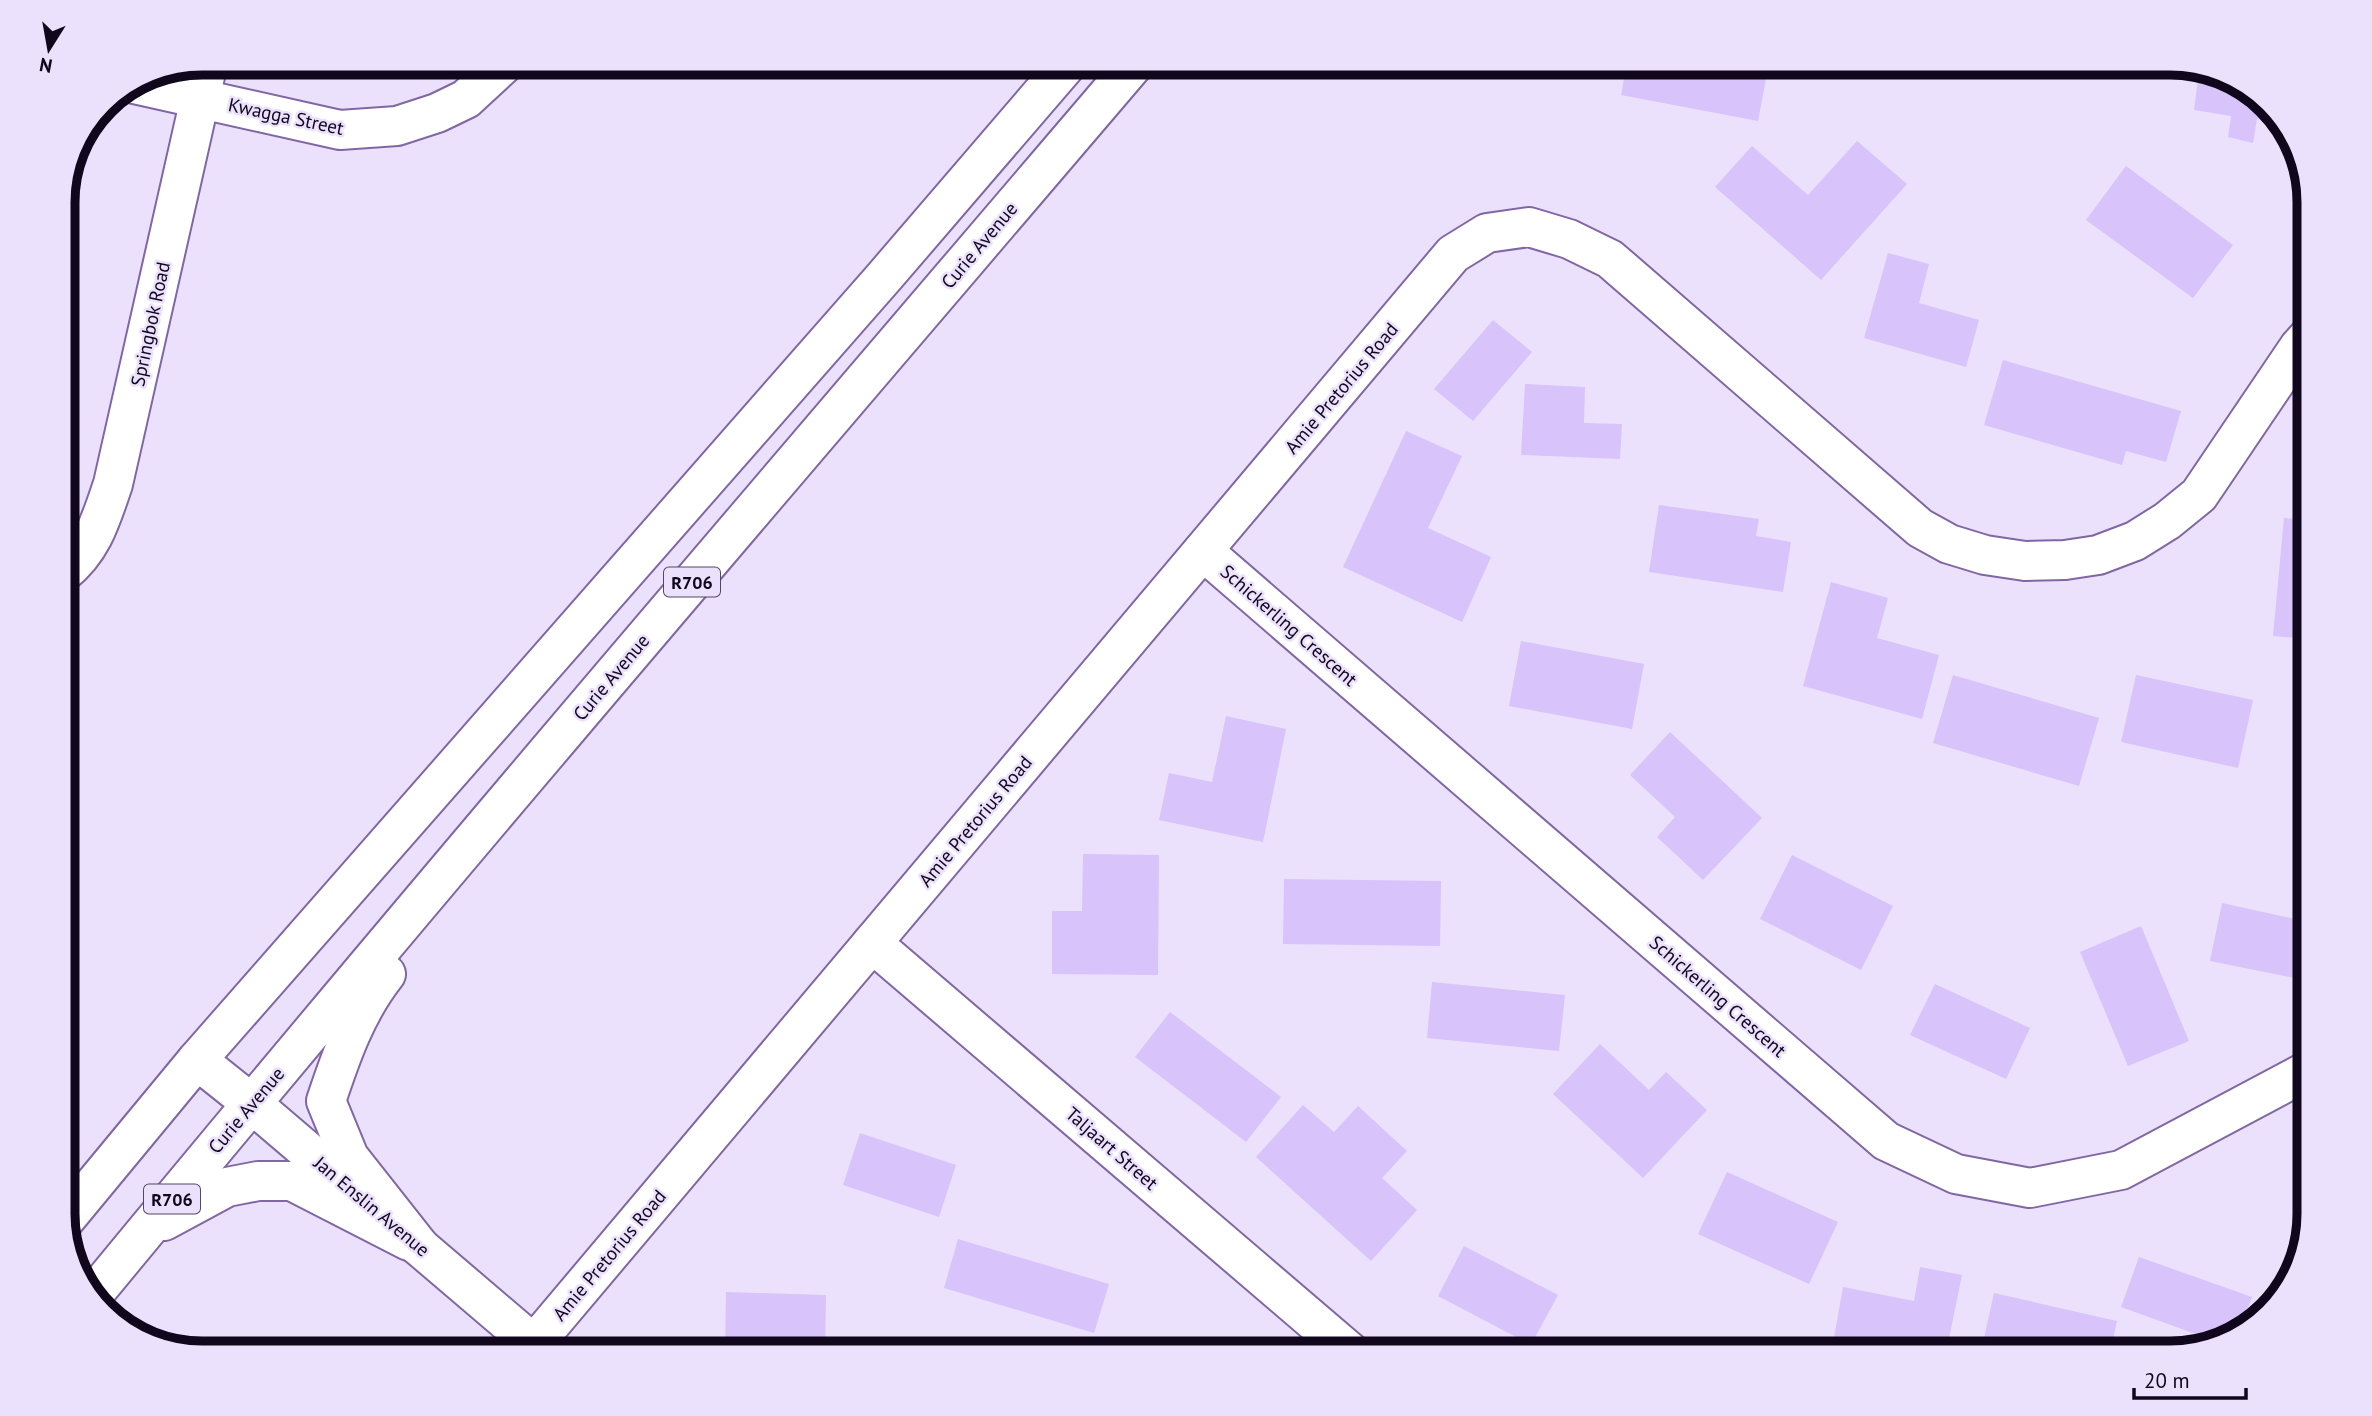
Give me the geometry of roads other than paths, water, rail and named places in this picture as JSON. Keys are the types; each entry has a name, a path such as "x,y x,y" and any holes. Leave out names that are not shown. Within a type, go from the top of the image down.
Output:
{"street":[{"name":"Kwagga Street","path":"163,82 204,80 340,130 397,126 438,113 466,99 491,76"},
{"name":"R706","path":"76,1206 197,1060 1057,76"},
{"name":"Curie Avenue","path":"100,1289 251,1103 1124,76"},
{"name":"Springbok Road","path":"76,562 99,526 113,484 204,80"},
{"name":"Amie Pretorius Road","path":"546,1341 872,943 1453,254 1487,233 1529,227 1569,239 1610,259 1920,528 1949,544 1985,555 2025,561 2065,560 2098,555 2135,541 2167,521 2199,495 2296,351"},
{"name":"Schickerling Crescent","path":"1203,551 1886,1141 1956,1174 2030,1188 2121,1170 2297,1076"},
{"path":"420,1247 348,1157 326,1101 344,1049 369,996 507,821 566,730"},
{"name":"Taljaart Street","path":"872,943 1337,1341"},
{"name":"Jan Enslin Avenue","path":"197,1060 530,1341"},
{"path":"100,1289 161,1222 228,1187 258,1181 292,1181 420,1247"}]}
